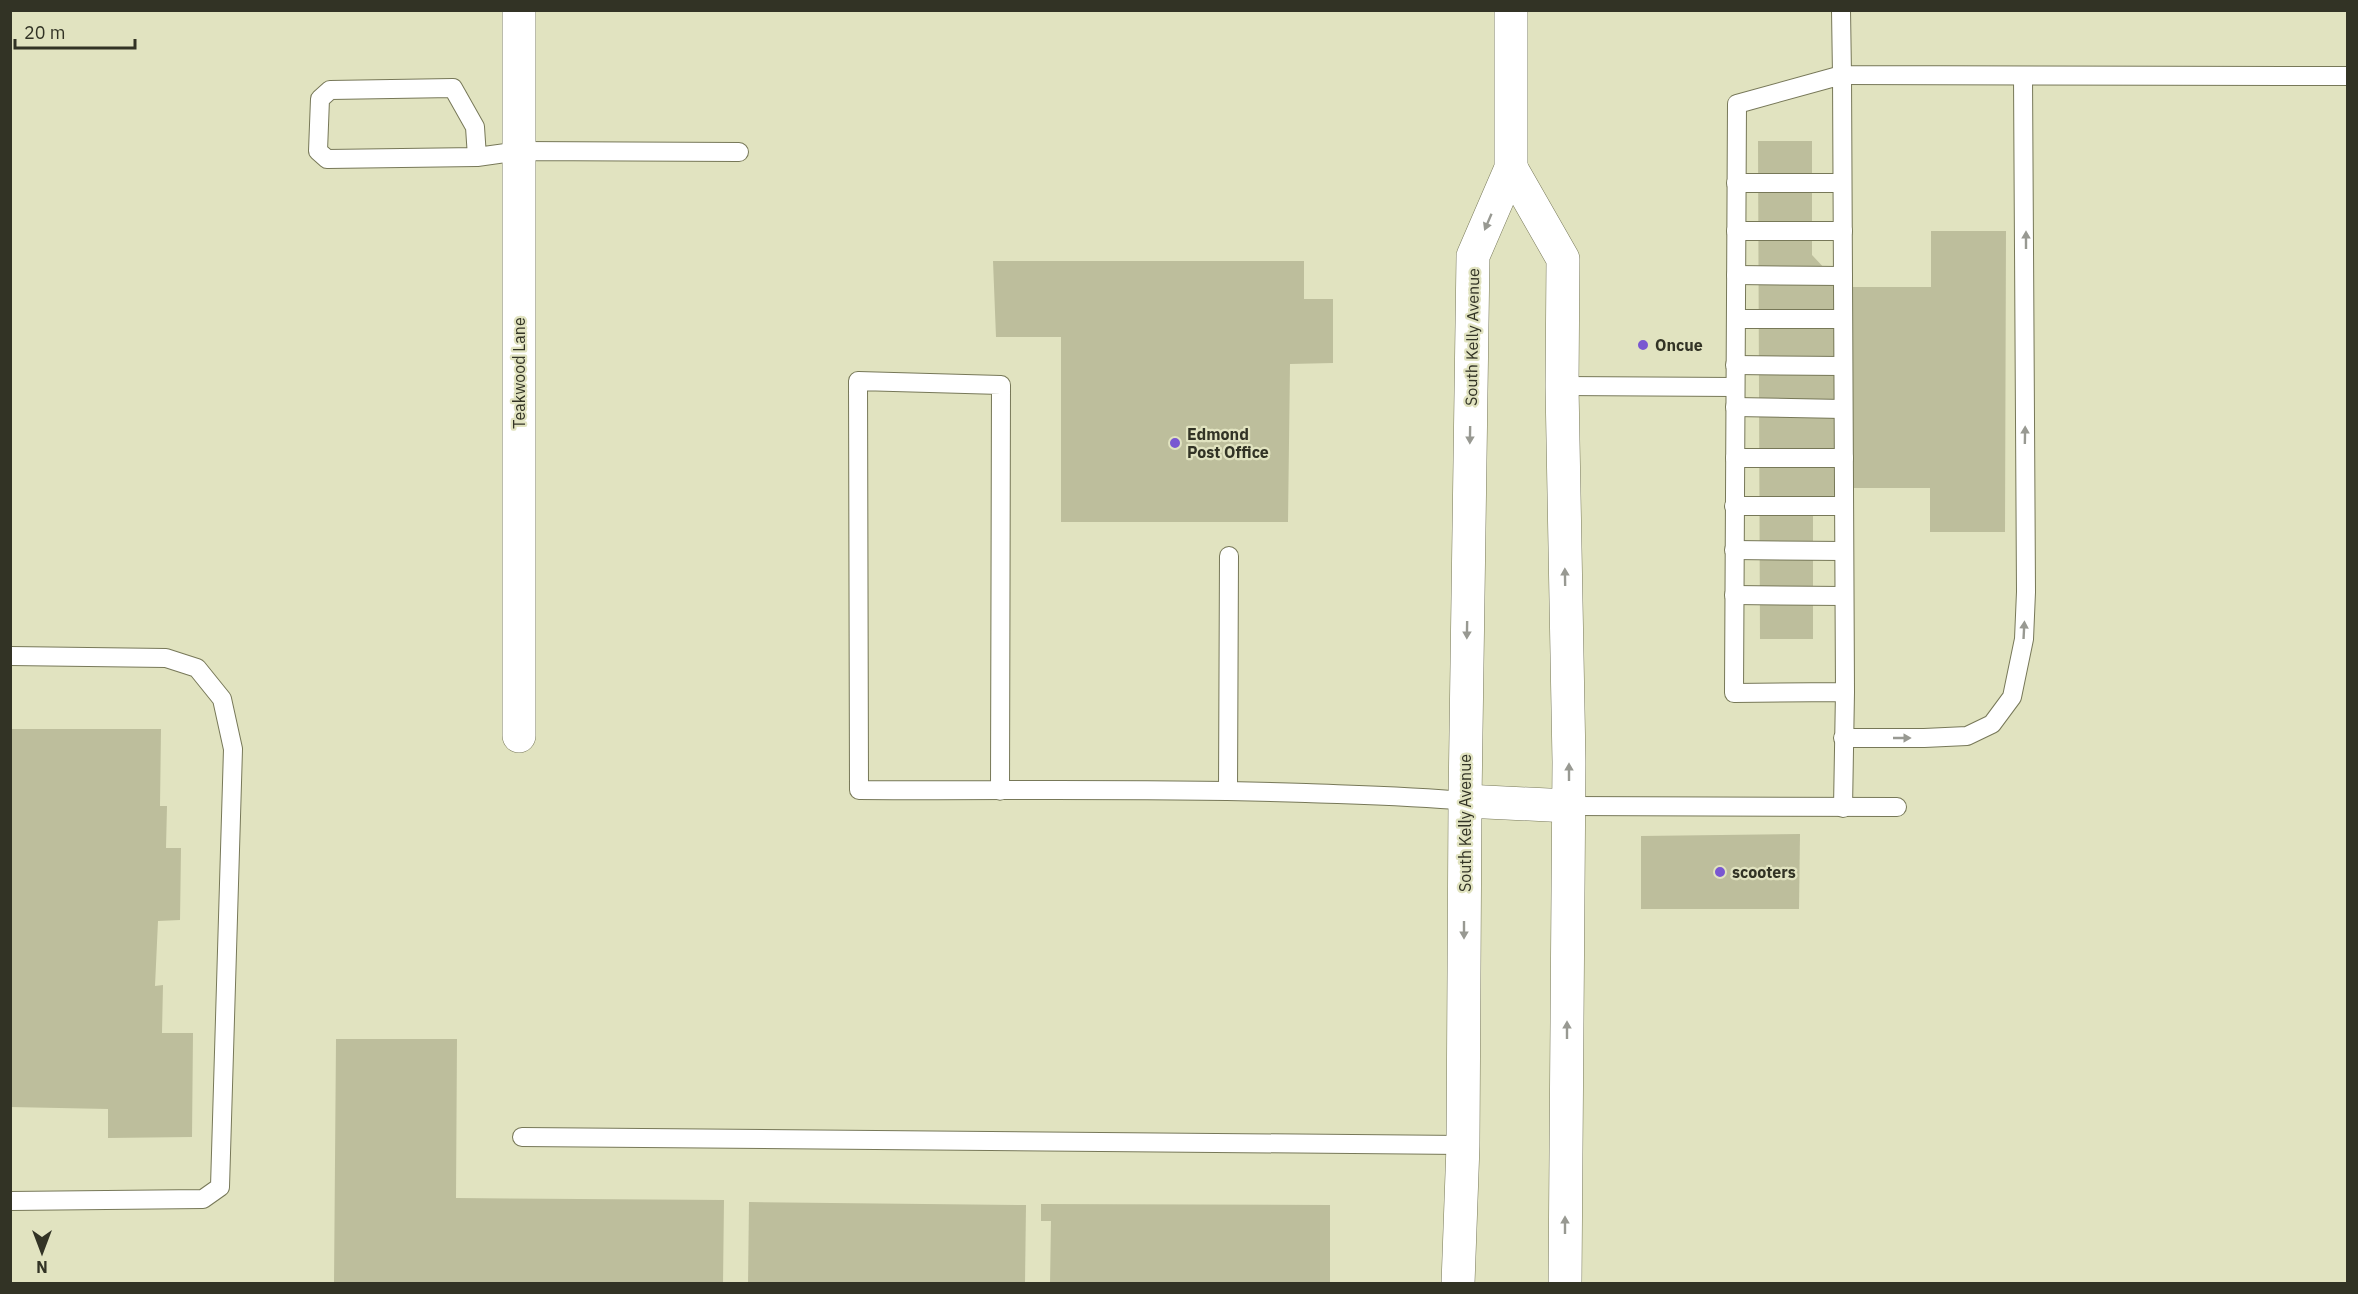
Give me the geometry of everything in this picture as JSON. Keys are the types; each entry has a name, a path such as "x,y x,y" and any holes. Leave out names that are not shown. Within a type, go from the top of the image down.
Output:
{"main road":[{"name":"Teakwood Lane","path":"519,10 519,736"},
{"path":"1511,10 1512,168 1563,259 1562,386 1569,806 1565,1284"},
{"name":"South Kelly Avenue","path":"1458,1284 1463,1145 1465,801 1473,256 1512,168"},
{"path":"1465,801 1569,806"}],"lane":[{"path":"1841,10 1845,692 1843,807"},
{"path":"1845,692 1734,693 1737,104 1842,75 2348,76"},
{"path":"1843,738 1967,736 1992,724 2012,697 2024,639 2026,592 2023,76"},
{"path":"477,158 475,128 453,88 330,90 320,99 318,151 327,159 477,158 519,151 739,152"},
{"path":"1736,183 1842,183"},
{"path":"1736,231 1843,231"},
{"path":"1736,275 1843,276"},
{"path":"1736,319 1843,319"},
{"path":"1735,365 1843,366"},
{"path":"1000,791 1001,385 858,381 860,790 1000,791 1228,790 1408,796 1465,801"},
{"path":"1562,386 1735,387"},
{"path":"1735,407 1843,409"},
{"path":"1735,458 1844,459"},
{"path":"1734,506 1844,506"},
{"path":"1734,550 1844,551"},
{"path":"1228,790 1229,556"},
{"path":"1734,595 1844,596"},
{"path":"10,656 166,658 197,668 222,699 233,749 220,1187 203,1199 10,1201"},
{"path":"1569,806 1897,807"},
{"path":"522,1137 1463,1145"}],"building":[{"path":"1758,141 1812,141 1812,255 1842,287 1931,287 1931,231 2006,231 2005,532 1930,532 1930,488 1842,488 1813,515 1813,639 1760,639"},
{"name":"Edmond Post Office","path":"993,261 1304,261 1304,299 1333,299 1333,363 1290,364 1288,522 1061,522 1061,337 996,337"},
{"path":"10,729 161,729 160,806 167,806 166,848 181,848 180,920 158,921 155,986 163,985 162,1033 193,1033 192,1137 108,1138 108,1109 10,1107"},
{"name":"scooters","path":"1800,834 1799,909 1641,909 1641,836"},
{"path":"336,1039 457,1039 456,1198 724,1200 723,1284 334,1284"},
{"path":"749,1202 1026,1205 1025,1284 748,1284"},
{"path":"1041,1204 1330,1205 1330,1284 1050,1284 1051,1221 1041,1221"}],"place":[{"name":"Oncue","path":"1643,345"},
{"name":"Edmond Post Office","path":"1175,443"},
{"name":"scooters","path":"1720,872"}]}
